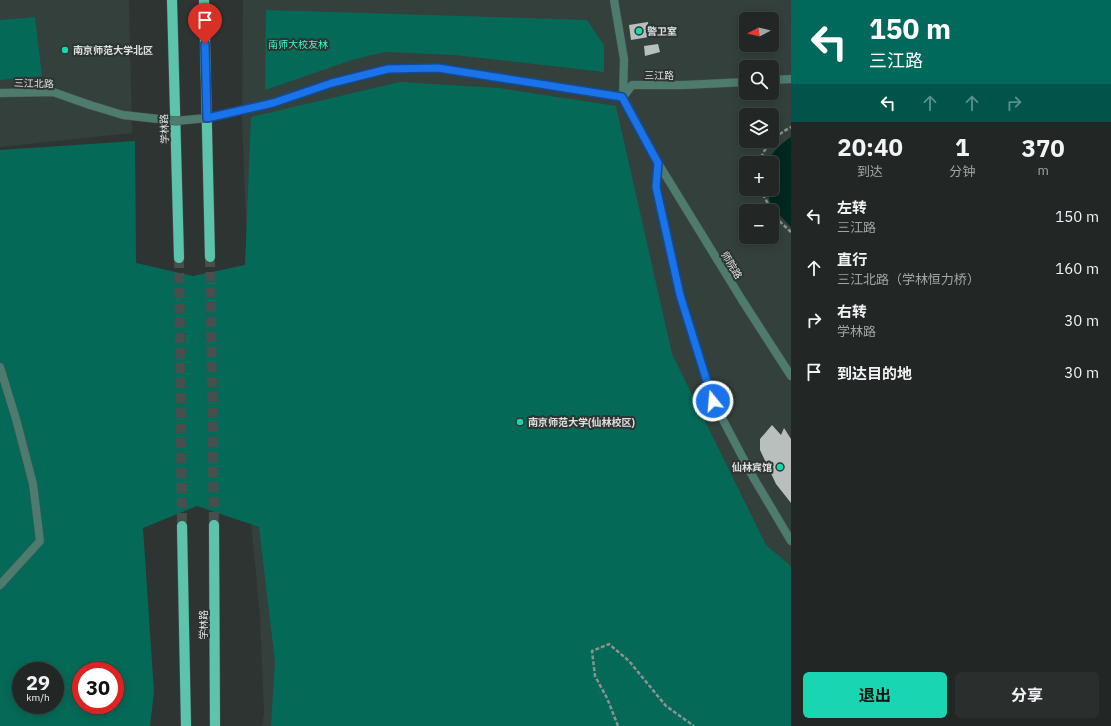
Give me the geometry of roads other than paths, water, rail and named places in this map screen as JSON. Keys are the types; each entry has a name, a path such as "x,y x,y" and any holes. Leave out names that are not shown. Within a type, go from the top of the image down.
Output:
{"main road":[{"name":"学林路","path":"172,0 179,258"},
{"path":"204,0 210,257"},
{"name":"学林路","path":"214,525 215,726"},
{"name":"学林路","path":"182,526 186,726"}],"street":[{"path":"614,0 624,59 622,97"},
{"name":"三江北路","path":"0,93 53,92 123,115 176,121 207,118 273,103 332,83 388,69 438,68 622,97"},
{"path":"779,80 791,79"},
{"name":"三江路","path":"622,97 632,85 684,85 739,82"},
{"name":"师院路","path":"622,97 658,163 742,300 791,376"},
{"path":"658,163 656,187 680,295 713,401 753,477 791,541"},
{"path":"0,367 34,484 40,541 0,585"}],"tunnel":[{"path":"210,257 214,525"},
{"path":"179,258 182,526"}],"place":[{"name":"警卫室","path":"639,31"},
{"name":"南京师范大学北区","path":"65,50"},
{"name":"南京师范大学(仙林校区)","path":"520,422"},
{"name":"仙林宾馆","path":"780,467"}],"park label":[{"name":"南师大校友林","path":"298,44"}]}
